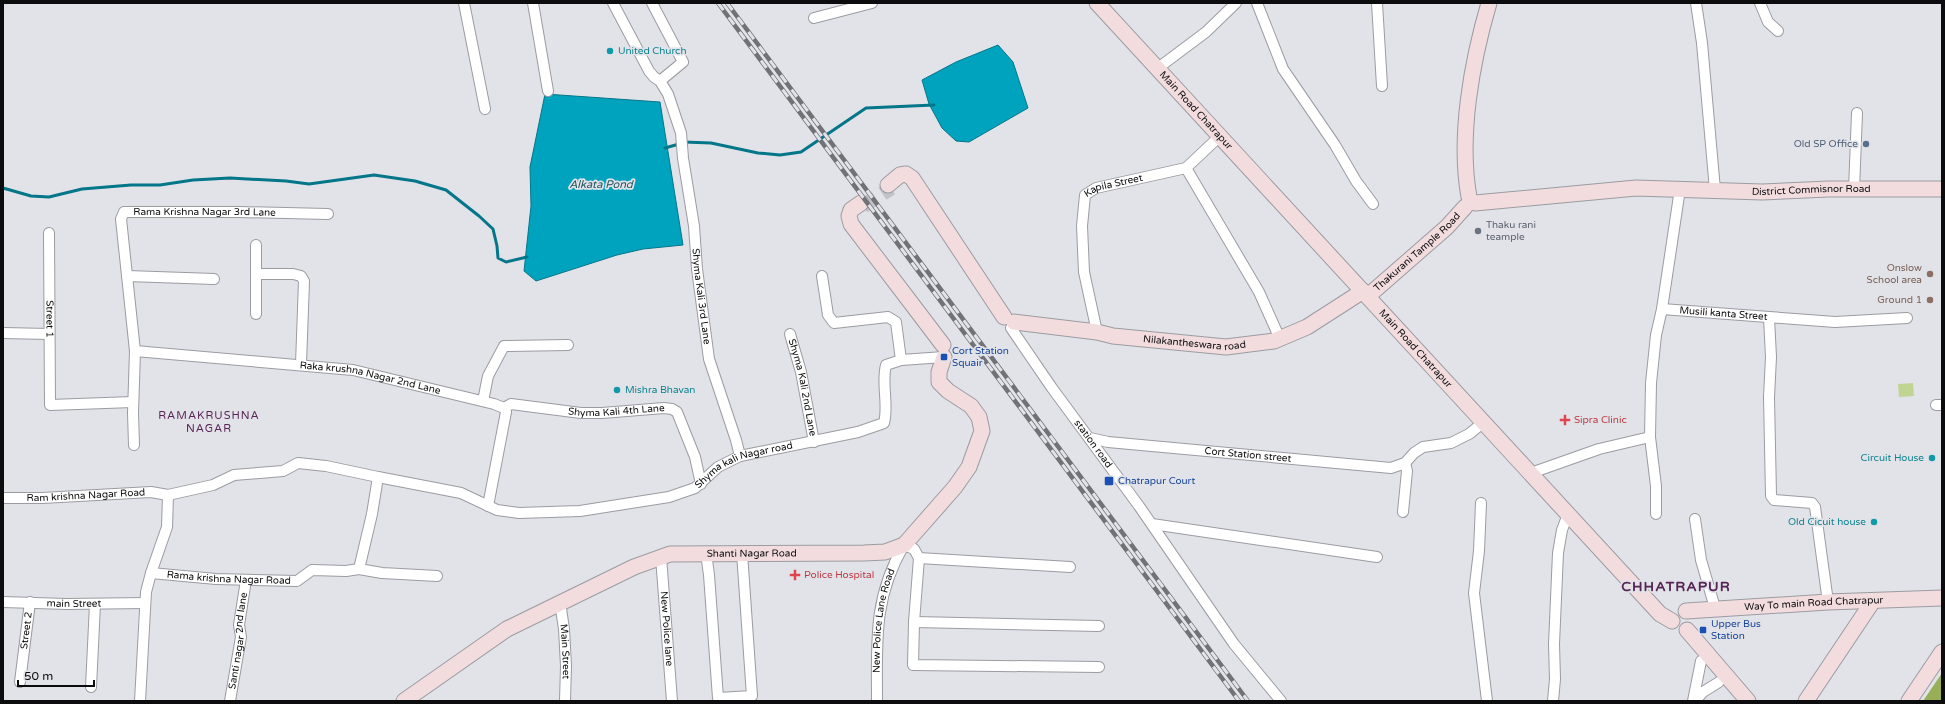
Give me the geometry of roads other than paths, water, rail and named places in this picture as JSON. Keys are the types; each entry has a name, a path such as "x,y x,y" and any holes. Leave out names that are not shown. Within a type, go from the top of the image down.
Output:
{"street":[{"path":"464,3 485,109"},
{"path":"533,3 548,91"},
{"name":"Shyma Kali 3rd Lane","path":"613,3 649,72 660,81 668,94 681,133 682,150 694,226 697,269 710,359 740,456"},
{"path":"652,3 682,62 660,81"},
{"path":"814,18 872,3"},
{"name":"Main Road Chatrapur","path":"1097,3 1660,614 1683,622"},
{"path":"1158,68 1171,56 1206,32 1236,3"},
{"path":"1257,3 1283,69 1335,145 1356,181 1373,204"},
{"path":"1377,3 1382,86"},
{"path":"1470,202 1465,177 1469,88 1477,43 1489,3"},
{"path":"1696,3 1702,43 1715,190"},
{"path":"1760,3 1768,22 1778,32"},
{"path":"1854,190 1857,113"},
{"path":"1220,136 1186,168 1259,292 1280,339"},
{"name":"Kapila Street","path":"1097,332 1084,272 1082,226 1085,195 1096,188 1186,168"},
{"path":"889,186 901,180 909,180 996,315 1008,322"},
{"name":"District Commisnor Road","path":"1470,202 1636,188 1762,192 1942,190"},
{"path":"1656,514 1656,486 1650,437 1651,383 1656,335 1662,309 1680,189"},
{"name":"Thakurani Tample Road","path":"1365,293 1447,227 1470,202"},
{"path":"862,204 851,210 849,216 851,224 945,349"},
{"name":"Rama Krishna Nagar 3rd Lane","path":"134,445 134,351 121,219 124,212 328,214"},
{"name":"Street 1","path":"49,233 50,405 133,402"},
{"path":"256,245 256,314"},
{"path":"256,274 294,274 301,276 304,281 301,364"},
{"path":"127,276 214,279"},
{"path":"822,276 828,315 834,323 888,317 896,322 901,360"},
{"name":"Nilakantheswara road","path":"1008,322 1097,332 1113,336 1226,347 1280,339 1307,327 1365,293"},
{"name":"Musili kanta Street","path":"1662,309 1835,322 1907,318"},
{"path":"1769,318 1771,357 1769,397 1771,496 1774,500 1812,502 1815,506 1828,602"},
{"name":"station road","path":"1008,322 1052,388 1152,524 1234,644 1281,701"},
{"path":"3,332 49,334"},
{"name":"Shyma Kali 2nd Lane","path":"790,334 801,372 814,442"},
{"path":"483,401 488,376 504,346 568,345"},
{"name":"Shyma kali Nagar road","path":"488,506 496,510 519,513 580,511 669,497 695,488 718,467 740,456 868,430 884,423 887,412 884,372 886,365 945,349"},
{"name":"Shanti Nagar Road","path":"404,701 487,641 507,629 634,567 670,554 864,553 885,552 904,545 955,487 969,467 982,432 980,417 971,406 948,391 939,382 939,372 945,349"},
{"name":"Raka krushna Nagar 2nd Lane","path":"134,351 301,364 353,370 483,401 504,408"},
{"name":"Shyma Kali 4th Lane","path":"504,408 511,404 602,413 664,408 672,409 677,412 695,457 701,484"},
{"path":"140,701 145,603 151,573 167,527 168,495 214,485 234,475 283,472 298,463 326,466 461,493 488,506 506,412 504,408"},
{"path":"1403,512 1407,471 1404,463 1414,453 1423,447 1452,443 1469,434 1484,422"},
{"path":"1531,473 1599,449 1650,437"},
{"name":"Cort Station street","path":"1090,438 1108,442 1226,454 1391,468 1404,463"},
{"path":"359,569 372,514 378,477"},
{"name":"Ram krishna Nagar Road","path":"3,498 42,498 151,492 168,495"},
{"path":"1481,503 1474,593 1487,701"},
{"path":"1553,701 1556,679 1554,644 1558,553 1562,530 1568,514"},
{"path":"1695,519 1701,560 1715,608"},
{"path":"1152,524 1377,558"},
{"path":"904,545 914,549 919,558 914,622 913,665 1099,667"},
{"name":"New Police Lane Road","path":"877,701 877,629 889,573 904,545"},
{"path":"706,554 718,698 752,696 742,553"},
{"name":"New Police lane","path":"661,557 672,701"},
{"path":"919,558 1070,567"},
{"name":"Rama krishna Nagar Road","path":"151,573 246,580 297,581 312,570 346,571 359,569 382,573 436,576"},
{"name":"Santi nagar 2nd lane","path":"230,701 241,637 239,626 246,580"},
{"name":"Way To main Road Chatrapur","path":"1683,622 1942,598"},
{"name":"main Street","path":"3,602 95,604 145,603"},
{"name":"Street 2","path":"20,682 30,602"},
{"name":"Main Street","path":"560,602 566,659 565,701"},
{"name":"Way To main Road Chatrapur","path":"1683,622 1715,608 1828,602 1942,607"},
{"path":"91,687 95,604"},
{"path":"1806,701 1871,605"},
{"path":"914,622 1099,626"},
{"path":"1683,622 1701,661 1736,701"},
{"path":"1683,622 1748,701"},
{"path":"1909,701 1942,652"},
{"path":"1694,701 1701,661"},
{"path":"1916,701 1942,664"},
{"path":"1694,701 1703,692 1720,682"}],"water":[{"path":"998,45 1013,62 1028,108 969,142 956,141 942,128 929,104 922,80 956,62"},
{"name":"Alkata Pond","path":"545,94 660,102 683,245 643,249 617,255 536,281 524,271 531,206 530,167"}],"waterway":[{"path":"684,142 711,143 758,153 780,155 801,152 866,108 934,105"},
{"path":"665,148 679,144"},
{"path":"3,188 31,196 49,197 82,189 131,185 160,185 193,180 230,178 286,181 309,184 374,175 415,181 446,190 493,229 498,258 506,262 527,257"}],"tunnel":[{"path":"863,206 891,188"}],"railway":[{"path":"718,3 1239,701"},
{"path":"727,3 1248,701"}],"place":[{"name":"United Church","path":"610,51"},
{"name":"Old SP Office","path":"1866,144"},
{"name":"Thaku rani teample","path":"1478,231"},
{"name":"Onslow School area","path":"1930,274"},
{"name":"Ground 1","path":"1930,300"},
{"name":"Cort Station Squair","path":"944,357"},
{"name":"Mishra Bhavan","path":"617,390"},
{"name":"Sipra Clinic","path":"1565,420"},
{"name":"Circuit House","path":"1932,458"},
{"name":"Chatrapur Court","path":"1109,481"},
{"name":"Old Cicuit house","path":"1874,522"},
{"name":"Police Hospital","path":"795,575"},
{"name":"Upper Bus Station","path":"1703,630"}],"district":[{"name":"RAMAKRUSHNA NAGAR","path":"209,421"},
{"name":"CHHATRAPUR","path":"1676,586"}]}
